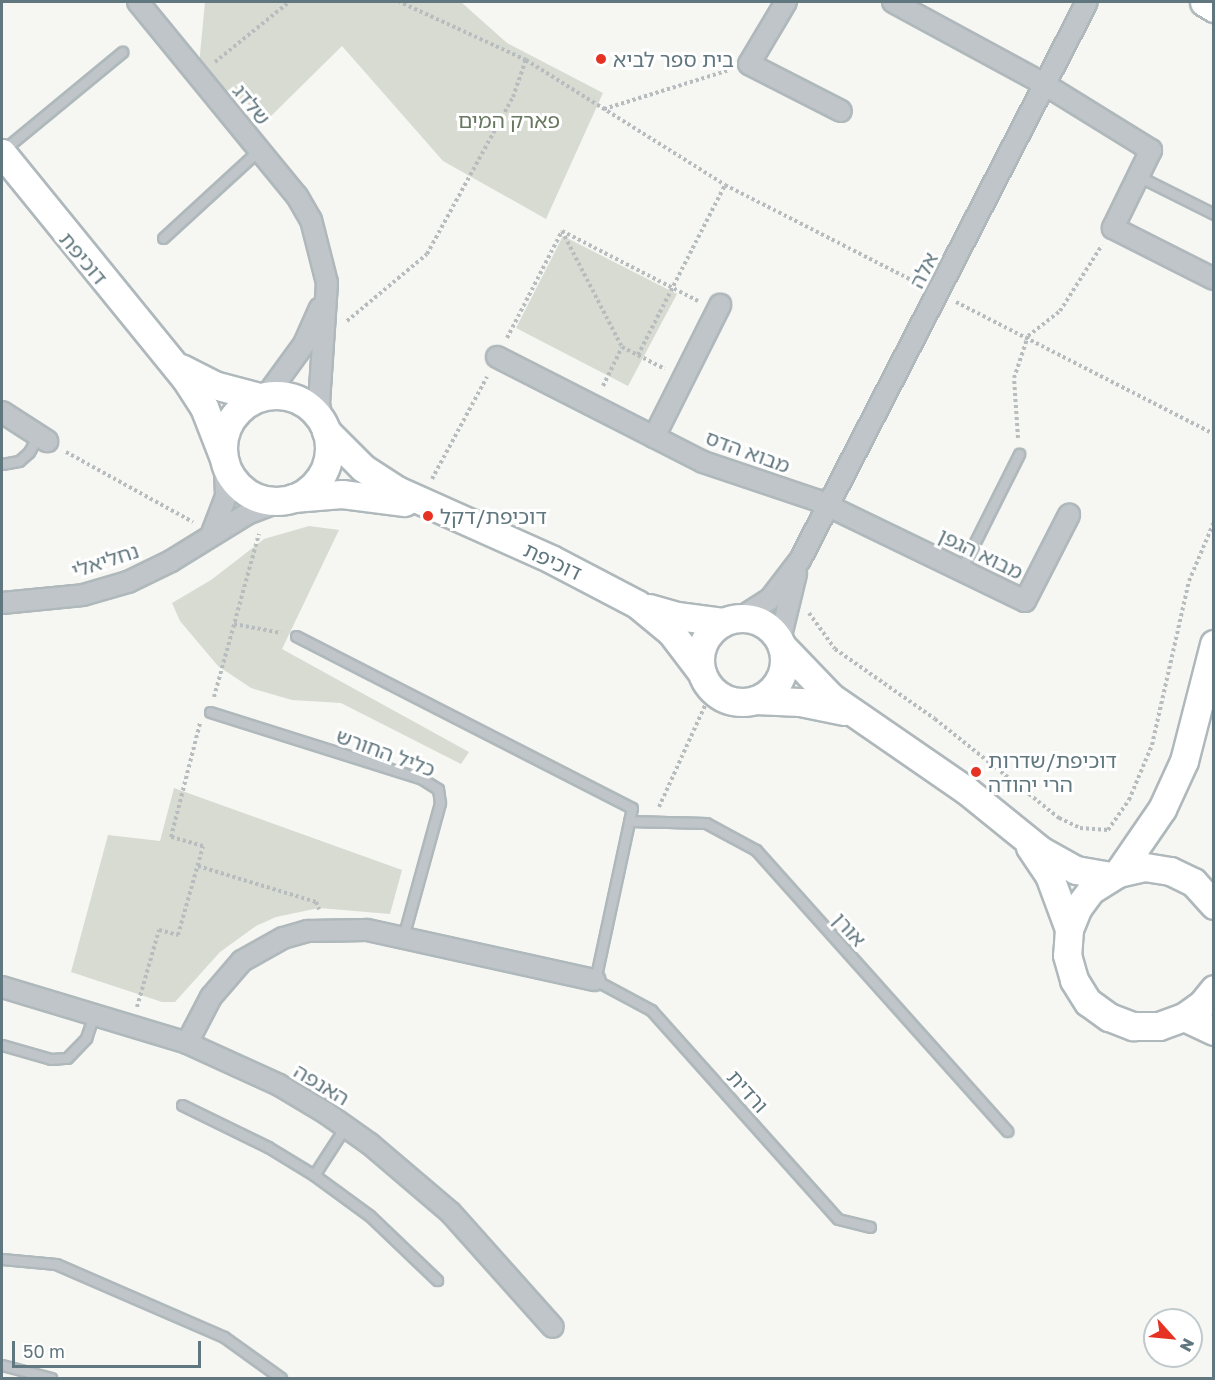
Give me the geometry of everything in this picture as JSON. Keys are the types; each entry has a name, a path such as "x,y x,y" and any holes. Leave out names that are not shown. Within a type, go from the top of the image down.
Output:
{"street":[{"name":"שלדג","path":"138,2 297,196 320,243 324,265 321,306 304,344 263,396"},
{"path":"786,2 749,64 841,111"},
{"path":"893,2 1044,84 1151,150 1113,228 1214,279"},
{"name":"אלה","path":"733,620 770,598 800,560 1087,2"},
{"path":"1204,2 1214,8"},
{"name":"דוכיפת","path":"2,152 170,360 204,407 224,460"},
{"name":"שלדג","path":"320,243 327,283 319,404 325,428"},
{"path":"654,437 719,308"},
{"name":"מבוא הדס","path":"497,357 723,471 828,506"},
{"name":"דוכיפת","path":"170,360 214,385 263,396"},
{"path":"212,533 226,496 224,460 225,432 233,416 263,396 300,400 325,428 329,448 323,472 307,491 281,502 260,499 244,491 224,460"},
{"path":"2,412 42,438"},
{"name":"דוכיפת","path":"325,428 363,468 428,506 551,559 637,604 676,616 733,620"},
{"name":"דוכיפת","path":"281,502 356,494 428,506"},
{"name":"נחליאלי","path":"2,603 83,595 128,582 171,561 212,533 281,502"},
{"name":"מבוא הגפן","path":"828,506 1025,601 1069,515"},
{"name":"אלה","path":"781,644 800,560"},
{"name":"דוכיפת","path":"637,604 672,632 707,681"},
{"path":"851,713 800,702 755,700 736,702 707,681 702,647 712,629 733,620 761,622 809,677 851,713 966,790 1022,837 1076,870 1114,874 1144,867 1170,871 1193,882 1213,898"},
{"path":"755,700 767,694 780,679 784,666 781,644"},
{"path":"1214,644 1184,761 1162,809 1114,874 1084,898 1069,929 1067,955 1074,980 1088,1002 1109,1017 1133,1026 1159,1026 1184,1017 1202,1004 1214,988"},
{"path":"1022,837 1049,875 1069,929"},
{"path":"187,1043 211,997 242,962 283,938 326,930 403,937 595,980"},
{"name":"האנפה","path":"2,987 187,1043 279,1085 346,1126 450,1212 553,1327"},
{"path":"1184,1017 1214,1031"}],"lane":[{"path":"2,152 122,52"},
{"path":"163,238 259,150"},
{"path":"1138,176 1214,213"},
{"path":"2,464 19,460 42,438"},
{"path":"961,570 1019,454"},
{"path":"296,636 632,808 595,980"},
{"name":"כליל החורש","path":"210,712 422,779 438,789 440,803 403,937"},
{"name":"אורן","path":"629,822 706,823 756,850 1007,1131"},
{"name":"ורדית","path":"595,980 651,1010 838,1219 870,1227"},
{"path":"2,1045 51,1059 67,1058 86,1038 94,1014"},
{"path":"182,1106 268,1147 314,1175 370,1216 437,1280"},
{"path":"314,1175 346,1126"},
{"path":"2,1259 56,1264 224,1337 281,1378"},
{"path":"2,1365 51,1378"}],"path":[{"path":"198,75 289,2"},
{"path":"400,2 526,60 724,185 1028,336 1214,435"},
{"path":"323,341 426,254 513,97 526,60"},
{"path":"604,110 749,64"},
{"path":"638,355 724,185"},
{"path":"1019,454 1014,378 1028,336 1060,310 1113,228"},
{"path":"562,231 719,308"},
{"path":"562,231 622,346 683,379"},
{"path":"428,506 497,357 562,231"},
{"path":"593,406 622,346"},
{"path":"42,438 212,533"},
{"path":"132,1025 159,930 178,935 198,866 203,846 171,837 204,711 210,712 234,624 281,502"},
{"path":"234,624 296,636"},
{"path":"653,821 707,681"},
{"path":"198,866 316,902 326,930"}],"green space":[{"name":"פארק המים","path":"205,2 461,2 507,43 603,93 546,219 443,161 342,46 270,117 198,75"},
{"path":"563,236 677,294 628,386 516,328"},
{"path":"309,526 339,530 282,649 469,752 461,764 341,703 292,700 251,688 218,666 180,621 172,603 211,580 264,539"},
{"path":"174,788 402,870 390,914 319,908 276,917 256,926 220,952 175,1002 162,1002 71,972 108,835 160,841"}],"place":[{"name":"בית ספר לביא","path":"601,59"},
{"name":"דוכיפת/דקל","path":"428,516"},
{"name":"דוכיפת/שדרות הרי יהודה","path":"976,772"}]}
